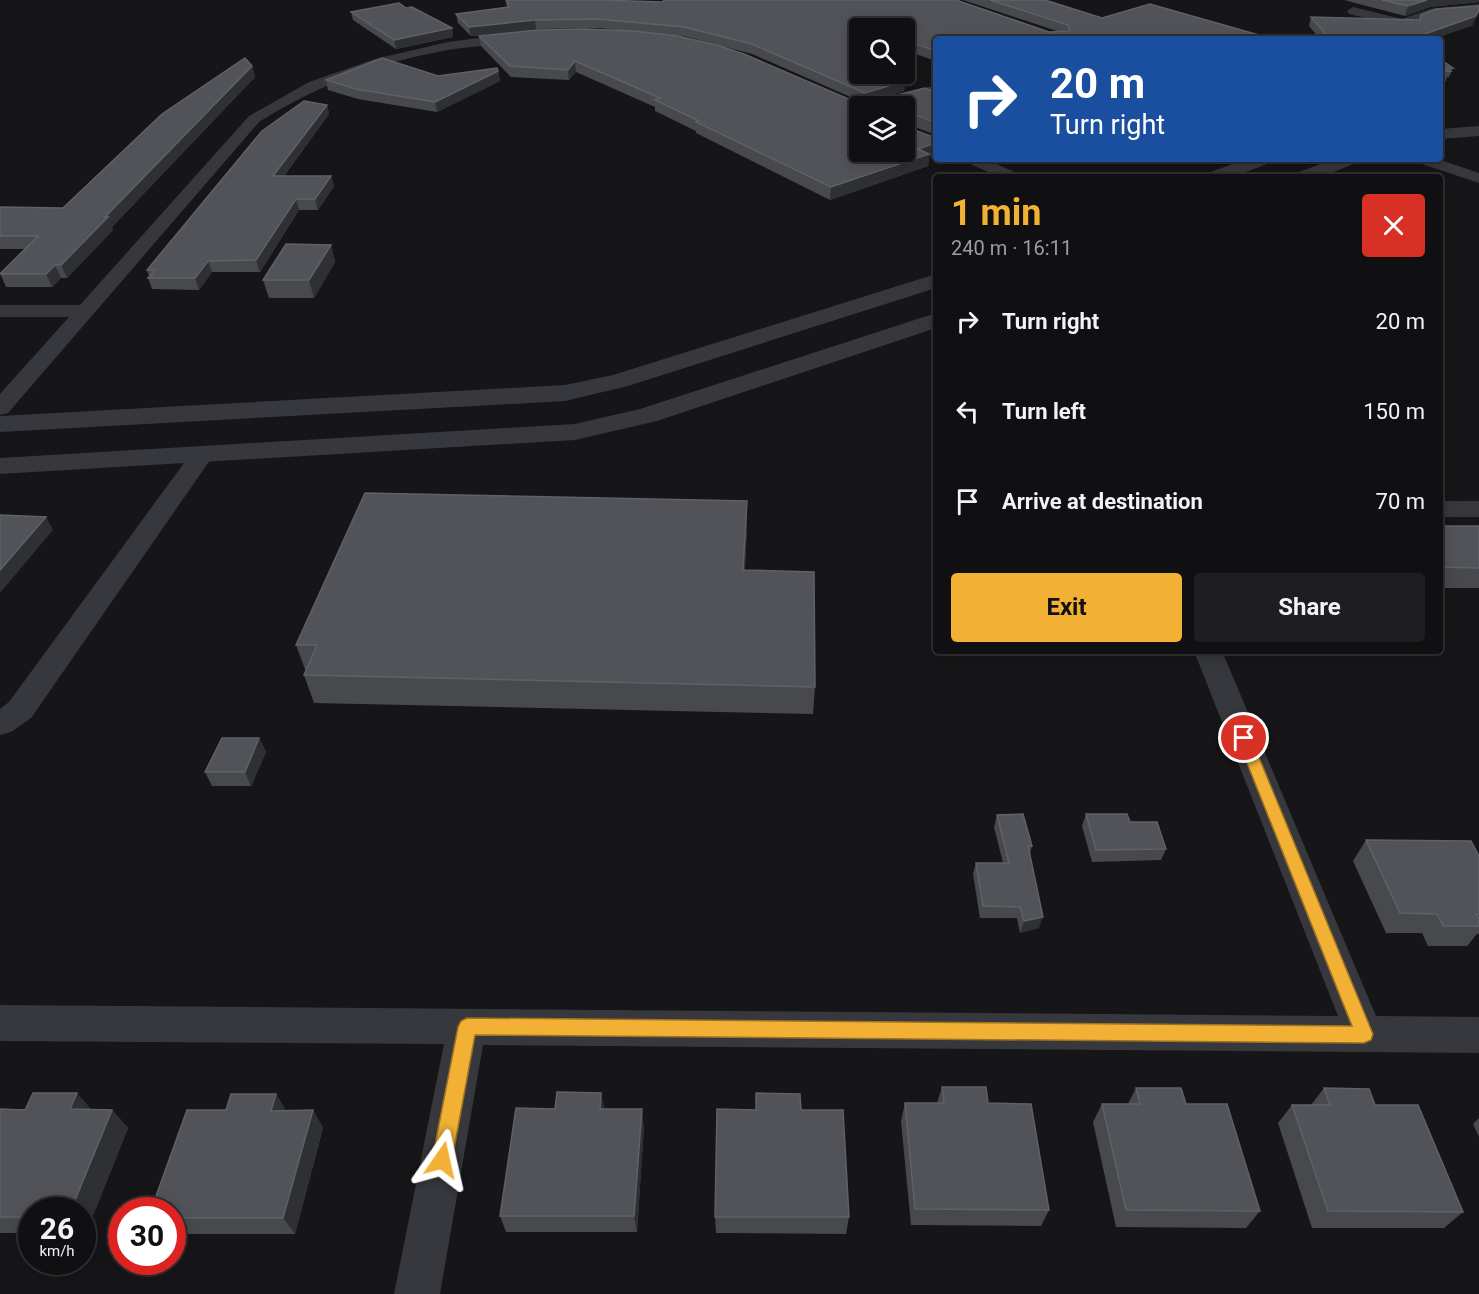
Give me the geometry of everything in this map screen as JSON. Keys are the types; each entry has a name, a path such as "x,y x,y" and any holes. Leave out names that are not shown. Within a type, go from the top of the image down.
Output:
{"street":[{"path":"1353,11 1403,23 1430,13 1479,8"},
{"path":"0,408 254,119 274,104 343,72 393,58 451,46 535,36"},
{"path":"910,96 933,90"},
{"path":"1443,134 1479,131"},
{"path":"979,162 1006,174"},
{"path":"1223,174 1255,162"},
{"path":"1312,174 1342,162"},
{"path":"1431,162 1479,178"},
{"path":"0,424 565,393 619,381 933,282"},
{"path":"0,310 86,311"},
{"path":"0,466 575,432 648,415 933,321"},
{"path":"0,724 20,710 203,453"},
{"path":"1443,509 1479,509"},
{"path":"1209,654 1364,1034"},
{"path":"0,1023 1479,1035"},
{"path":"417,1294 467,1027"}],"building":[{"path":"507,0 662,2 665,0 956,0 1049,32 1070,31 1068,25 990,0 1045,0 1102,18 1150,4 1259,35 933,36 933,50 915,44 915,18 849,18 849,84 895,84 865,93 752,44 684,27 597,19 535,20 469,27 456,14 509,7"},
{"path":"1382,0 1427,0 1408,6"},
{"path":"399,3 406,8 412,7 452,28 394,40 351,12"},
{"path":"1479,6 1476,16 1419,36 1327,36 1311,17 1420,20 1421,15 1436,9"},
{"path":"585,29 678,36 720,46 849,99 849,162 905,162 831,187 655,100 660,98 575,61 568,70 510,66 479,36 537,30"},
{"path":"245,58 252,66 61,265 55,265 46,274 0,274 38,236 0,236 0,207 63,208 162,114"},
{"path":"382,58 438,76 497,68 498,71 435,102 356,89 326,80"},
{"path":"1443,61 1453,68 1445,68 1450,71 1443,71"},
{"path":"925,88 933,91 933,122 915,115 915,96 893,96"},
{"path":"304,101 327,105 273,176 331,176 315,199 296,199 256,260 208,261 195,278 148,278 155,270 147,270 262,131"},
{"path":"915,130 933,137 933,144 918,149 929,154 915,159"},
{"path":"286,244 331,245 309,280 263,280"},
{"path":"365,493 747,501 743,570 814,572 815,687 304,675 317,645 296,645"},
{"path":"0,515 46,517 0,570"},
{"path":"1443,526 1479,526 1479,568 1443,567"},
{"path":"222,738 259,738 245,772 205,772"},
{"path":"1023,814 1032,846 1028,846 1043,917 1024,921 1020,907 983,906 976,863 1009,863 997,815"},
{"path":"1086,814 1127,814 1130,822 1157,822 1166,849 1096,850"},
{"path":"1366,840 1471,841 1479,856 1479,914 1476,914 1479,926 1443,926 1437,914 1400,913"},
{"path":"942,1087 986,1087 988,1103 1031,1104 1049,1210 915,1209 905,1103 944,1103"},
{"path":"1136,1088 1181,1088 1186,1104 1227,1104 1260,1211 1126,1210 1102,1104 1140,1104"},
{"path":"1324,1088 1369,1089 1375,1105 1418,1105 1463,1212 1328,1211 1292,1105 1330,1105"},
{"path":"557,1092 601,1093 600,1109 642,1109 634,1216 500,1216 516,1108 555,1109"},
{"path":"33,1093 77,1093 70,1109 112,1110 76,1197 18,1197 18,1217 0,1217 0,1109 25,1110"},
{"path":"756,1093 800,1094 801,1110 843,1110 849,1217 715,1217 717,1109 756,1110"},
{"path":"231,1094 276,1094 271,1111 313,1110 283,1218 186,1218 186,1197 156,1197 187,1110 226,1110"}],"route":[{"path":"442,1160 467,1027 1364,1034 1244,738"}]}
